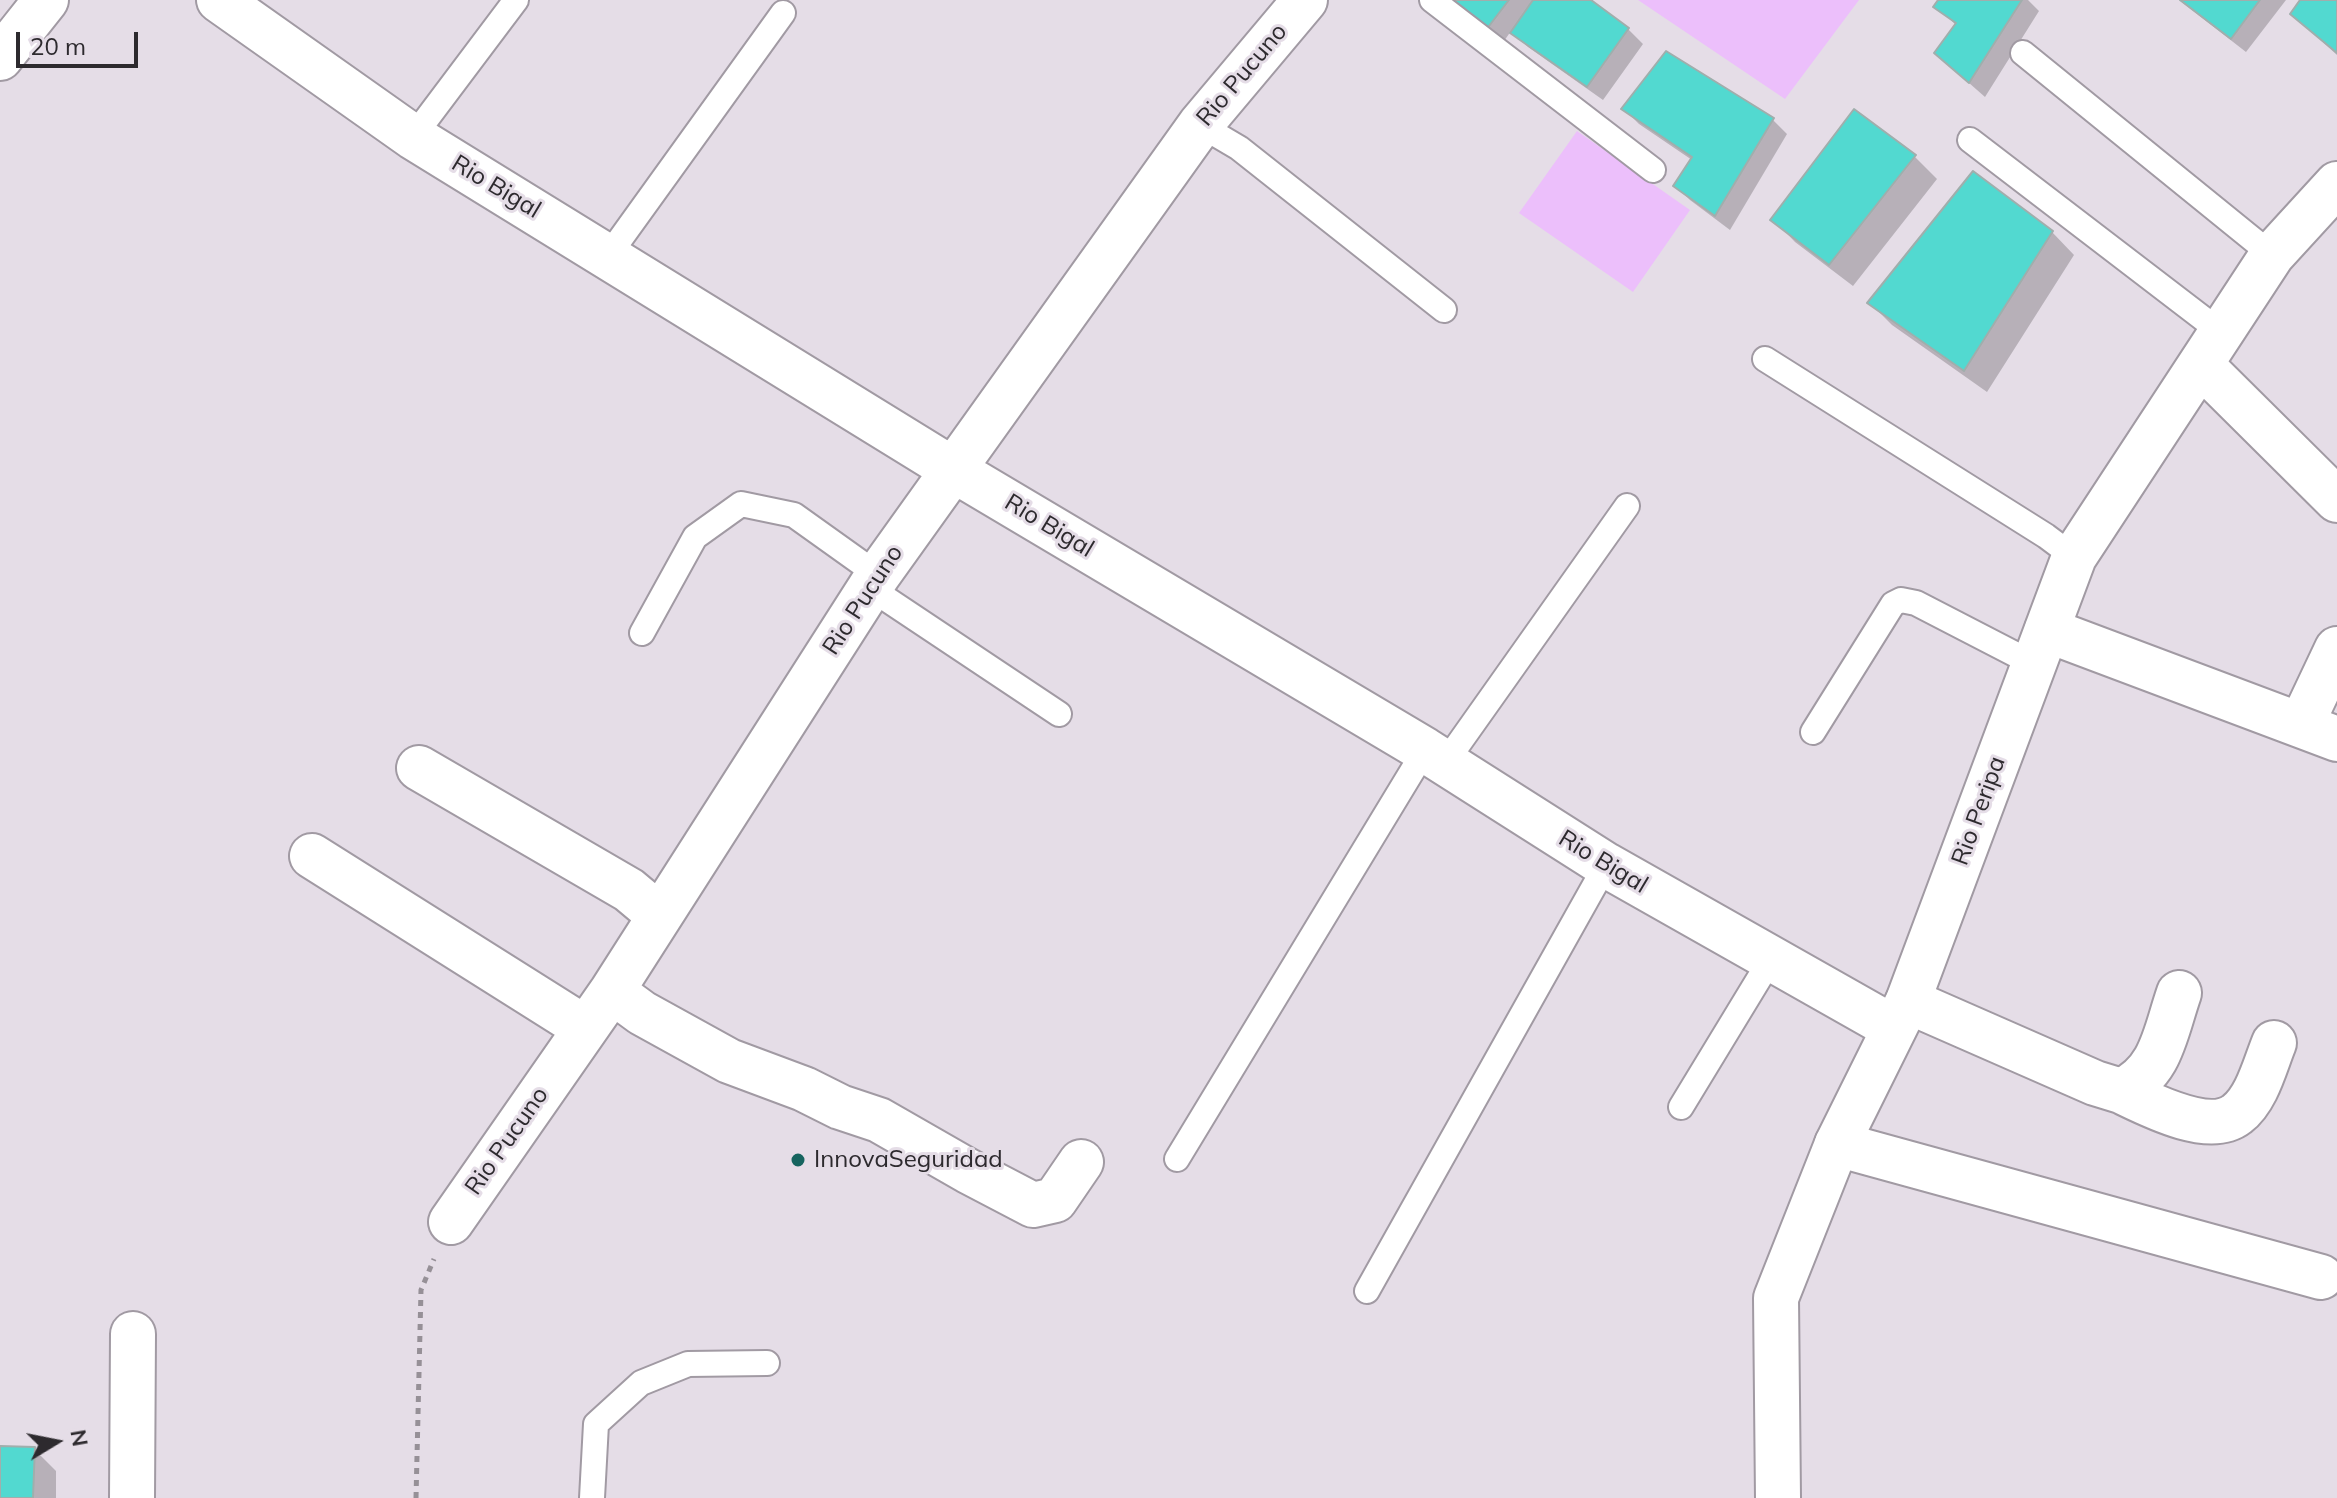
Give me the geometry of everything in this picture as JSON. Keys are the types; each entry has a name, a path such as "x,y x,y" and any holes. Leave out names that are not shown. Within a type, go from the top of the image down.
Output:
{"street":[{"path":"0,58 46,0"},
{"name":"Rio Bigal","path":"219,0 413,137 952,469 1435,757 1606,865 1771,959 1901,1015 2121,1091 2168,1114 2214,1121 2237,1115 2252,1097 2274,1043"},
{"name":"Rio Pucuno","path":"451,1222 612,991 874,582 952,469 1200,125 1305,0"},
{"name":"Rio Peripa","path":"1778,1498 1776,1298 1837,1144 1901,1015 2074,557 2272,255 2337,184"},
{"path":"2212,349 2337,500"},
{"path":"2040,647 2319,732 2337,649"},
{"path":"419,768 629,890 660,916"},
{"path":"312,856 585,1028"},
{"path":"612,991 642,1013 729,1061 879,1120 1033,1205 1055,1200 1081,1162"},
{"path":"2121,1091 2137,1084 2155,1065 2179,993"},
{"path":"1837,1144 2321,1277"},
{"path":"132,1498 133,1334"}],"lane":[{"path":"413,137 516,0"},
{"path":"1432,0 1653,170"},
{"path":"608,256 783,13"},
{"path":"2023,53 2272,255"},
{"path":"1200,125 1239,148 1444,310"},
{"path":"1970,140 2212,349"},
{"path":"1765,359 2046,536 2074,557"},
{"path":"642,633 695,537 741,504 794,515 874,582 1059,714"},
{"path":"1177,1159 1435,757 1627,506"},
{"path":"1813,732 1893,604 1901,600 2040,647"},
{"path":"1367,1291 1606,865"},
{"path":"1681,1107 1771,959"},
{"path":"592,1498 596,1424 641,1383 688,1364 767,1363"}],"path":[{"path":"416,1498 421,1290"}],"shaded area":[{"path":"1638,0 1859,0 1785,99"},
{"path":"1577,131 1690,210 1633,292 1519,213"}],"building":[{"path":"1447,0 1509,0 1486,30"},
{"path":"1533,0 1591,0 1629,28 1587,87 1510,33"},
{"path":"1938,0 2022,0 1969,83 1934,53 1956,23 1933,7"},
{"path":"2180,0 2260,0 2231,39"},
{"path":"2300,0 2337,0 2337,53 2290,14"},
{"path":"1666,51 1774,118 1715,216 1673,186 1692,157 1621,109"},
{"path":"1854,109 1916,155 1829,265 1770,220"},
{"path":"1973,171 2053,231 1964,371 1867,303"},
{"path":"0,1446 35,1447 33,1498 0,1498"}],"place":[{"name":"InnovaSeguridad","path":"798,1160"}]}
